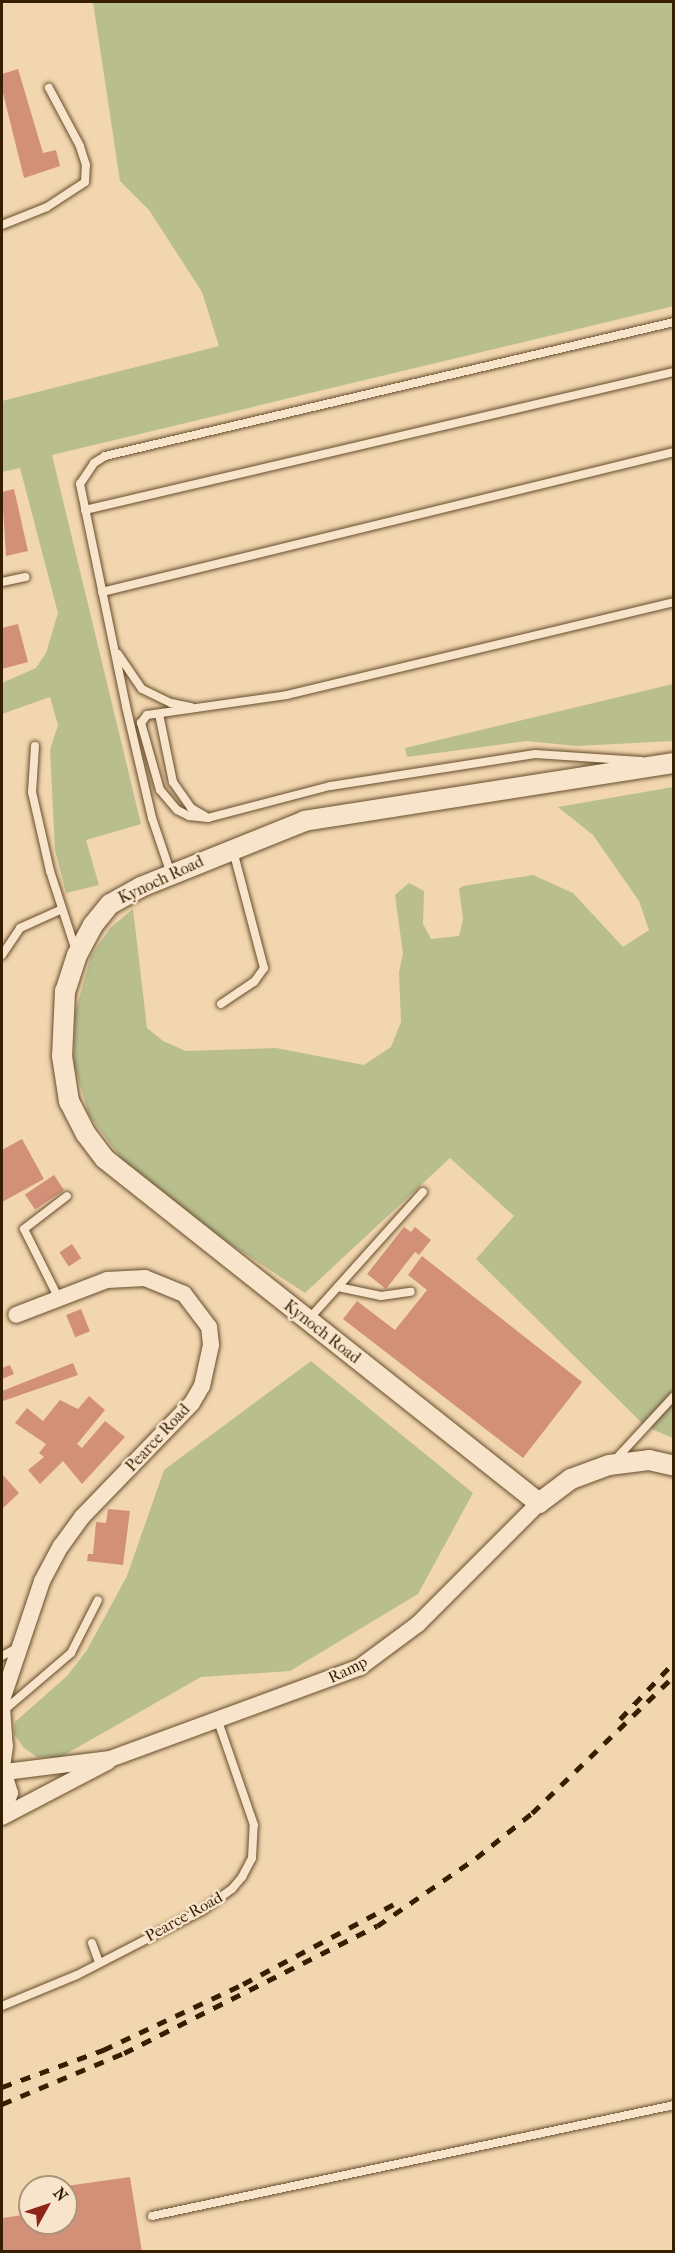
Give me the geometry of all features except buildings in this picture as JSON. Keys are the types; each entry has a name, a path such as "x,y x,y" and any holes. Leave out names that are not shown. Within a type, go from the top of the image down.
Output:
{"street":[{"name":"Kynoch Road","path":"538,1503 128,1179 86,1134 69,1101 62,1056 65,991 77,955 93,925 110,904 171,874 232,848 305,821 666,764"},
{"name":"Pearce Road","path":"2,1700 42,1581 61,1546 82,1517 192,1403 202,1386 211,1345 209,1327 184,1294 145,1278 107,1280 16,1314"},
{"path":"538,1503 571,1479 609,1465 650,1460 674,1466"},
{"name":"Ramp","path":"2,1816 87,1775 110,1759 360,1667 418,1624 538,1503"},
{"path":"2,1707 3,1769 10,1793 2,1816"},
{"name":"Ramp","path":"3,1769 110,1759"}],"lane":[{"path":"2,225 47,207 85,182 86,165 80,146 49,88"},
{"path":"171,874 152,818 112,643 85,510 80,484 90,468 105,456 674,322"},
{"path":"85,510 674,372"},
{"path":"102,591 674,452"},
{"path":"2,582 25,577"},
{"path":"666,764 624,758 535,754 330,786 208,818 189,816 177,810 160,790 141,723 147,715 287,695 674,602"},
{"path":"112,643 141,689 171,703 198,708"},
{"path":"159,714 173,782 190,808 208,818"},
{"path":"35,746 32,792 62,909 77,955"},
{"path":"221,1005 254,982 264,968 232,848"},
{"path":"2,955 20,928 62,909"},
{"path":"308,1321 423,1192"},
{"path":"58,1297 24,1229 67,1196"},
{"path":"338,1287 381,1296 411,1292"},
{"path":"609,1465 674,1396"},
{"path":"2,1713 71,1653 98,1600"},
{"path":"2,1656 19,1646"},
{"name":"Pearce Road","path":"2,2006 99,1962 221,1899 242,1876 252,1858 254,1825 218,1718"},
{"path":"92,1943 99,1962"},
{"path":"152,2216 674,2105"}],"green space":[{"path":"93,2 673,2 674,306 52,455 141,824 86,840 99,885 66,893 55,850 50,750 58,725 50,697 2,714 2,683 36,668 46,653 58,613 20,468 2,472 2,401 219,346 202,292 149,210 120,181"},
{"path":"673,684 673,741 577,746 526,741 407,757 405,748"},
{"path":"673,787 673,1438 645,1426 476,1259 514,1216 450,1158 305,1293 209,1230 126,1165 89,1115 74,1065 75,1013 91,956 110,928 133,909 147,1028 163,1041 186,1051 276,1048 364,1065 391,1047 401,1022 399,972 403,954 395,895 409,883 424,891 423,924 431,939 459,936 463,919 459,889 463,886 533,875 573,893 623,947 649,930 639,901 593,835 558,807"},
{"path":"311,1361 473,1493 418,1594 290,1671 201,1677 59,1758 37,1757 24,1748 14,1734 15,1722 67,1676 87,1650 127,1576 164,1470"}],"railway":[{"path":"620,1719 674,1662"},
{"path":"2,2104 124,2053 377,1926 476,1858 532,1813 674,1676"},
{"path":"2,2087 103,2050 243,1984 396,1903"}]}
